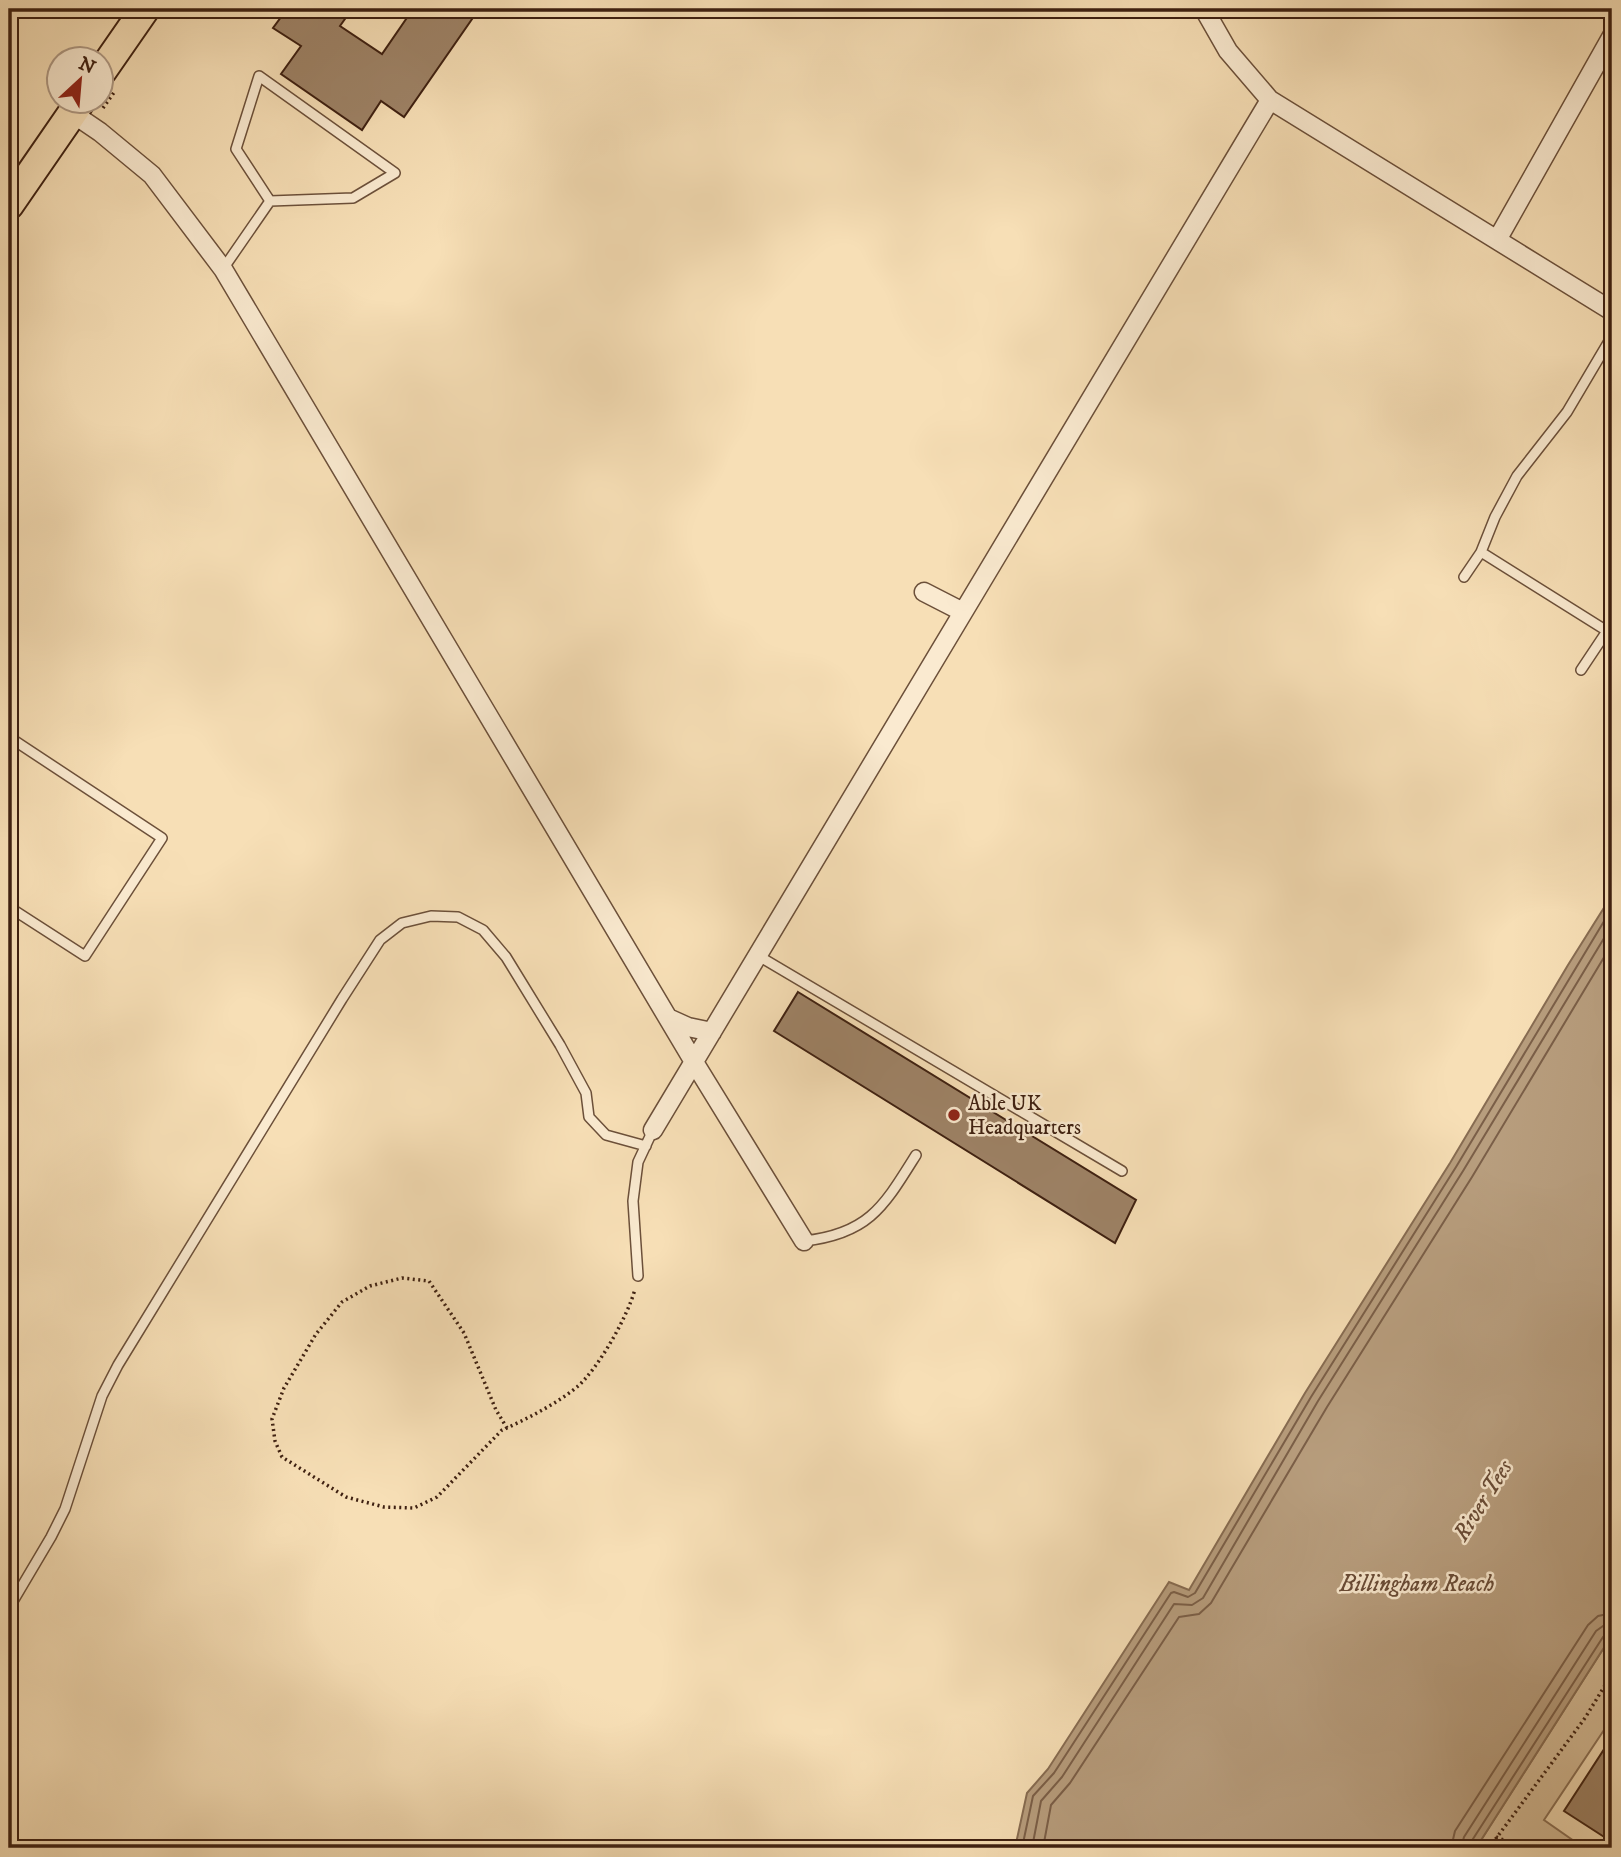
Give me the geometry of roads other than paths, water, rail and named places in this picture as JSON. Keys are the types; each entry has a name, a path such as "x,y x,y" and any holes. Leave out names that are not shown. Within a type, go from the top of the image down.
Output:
{"main road":[{"path":"116,51 145,9"},
{"path":"9,205 70,116"}],"street":[{"path":"1204,9 1228,51 1270,100 1612,311"},
{"path":"1497,240 1612,36"},
{"path":"649,1138 1270,100"},
{"path":"85,116 152,175 223,269 694,1062 804,1241"},
{"path":"924,592 963,612"},
{"path":"668,1018 688,1027 712,1031"}],"lane":[{"path":"259,76 396,173 353,198 270,201 236,149 259,76"},
{"path":"223,269 270,201"},
{"path":"1464,577 1481,552 1494,517 1517,476 1567,412 1612,336"},
{"path":"1481,552 1607,631 1581,670"},
{"path":"9,737 162,838 85,956 10,910"},
{"path":"9,1608 65,1509 102,1396 118,1365 342,999 380,940 402,923 431,916 458,917 483,930 506,957 560,1045 586,1093 589,1117 607,1135 649,1138 638,1162 633,1201 638,1276"},
{"path":"757,956 1122,1171"},
{"path":"804,1241 830,1238 873,1217 916,1155"}],"water":[{"name":"Billingham Reach","path":"1612,895 1612,1635 1476,1848 1015,1848 1027,1793 1048,1769 1169,1582 1189,1590 1305,1393 1450,1163"}],"place":[{"name":"Able UK Headquarters","path":"954,1115"}],"water label":[{"name":"River Tees","path":"1482,1500"}]}
